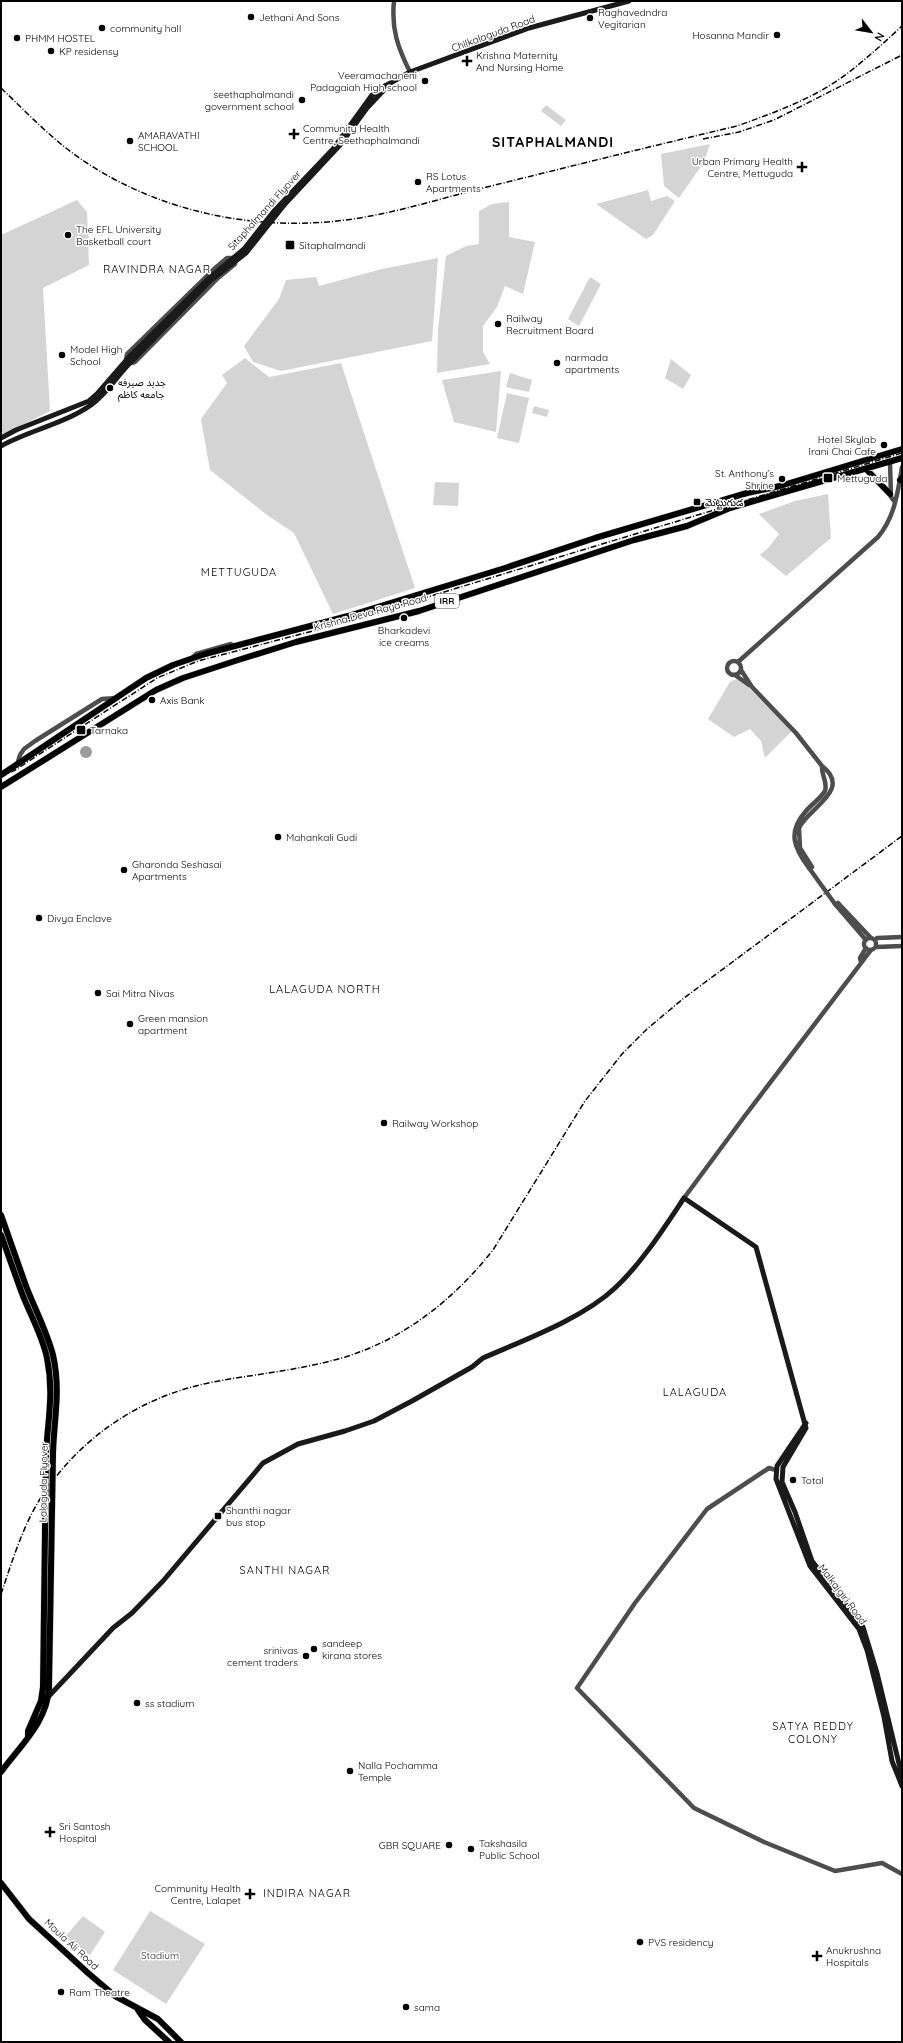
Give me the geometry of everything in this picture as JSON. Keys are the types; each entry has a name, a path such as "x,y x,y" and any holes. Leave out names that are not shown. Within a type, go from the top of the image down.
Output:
{"main road":[{"name":"Chilkalaguda Road","path":"392,82 410,72 529,28 629,1"},
{"name":"Sitaphalmandi Flyover","path":"129,360 207,280 244,251 274,211 333,149 372,94 386,87 392,82"},
{"path":"1,438 16,430 89,401 129,360"},
{"path":"1,446 18,436 83,410 101,398 129,360"},
{"name":"Krishna Deva Raya Road","path":"1,776 151,676 191,659 359,613 631,527 780,486 902,449"},
{"name":"Krishna Deva Raya Road","path":"1,787 156,690 183,678 296,642 419,611 634,540 688,526 730,508 867,470 902,458"},
{"path":"867,470 890,494"},
{"path":"631,527 634,540"},
{"path":"359,613 363,625"},
{"path":"232,648 235,661"},
{"name":"IRR","path":"1,784 16,778"},
{"path":"1,1772 28,1735 28,1731 49,1696 113,1628 132,1613 163,1581 263,1463 298,1444 374,1421 472,1367 483,1358 580,1312 615,1289 632,1270 684,1198 756,1247 806,1423 776,1470"},
{"name":"Lalaguda Flyover","path":"1,1215 21,1274 23,1287 51,1347 57,1384 57,1415 53,1453 46,1687 49,1696"},
{"name":"Lalaguda Flyover","path":"1,1235 18,1282 23,1287"},
{"name":"Malkajgiri Road","path":"806,1423 806,1428 782,1467 782,1482 795,1512 812,1560 863,1627 877,1673 902,1776"},
{"name":"Malkajgiri Road","path":"776,1470 779,1487 808,1563 859,1629 867,1650 884,1717 892,1761 902,1786"},
{"name":"Lalaguda Flyover","path":"42,1696 46,1687"},
{"path":"39,1714 42,1696 49,1696"},
{"name":"Maula Ali Road","path":"1,1883 23,1912 70,1957 115,1996 138,2010 158,2019 181,2042"},
{"name":"Maula Ali Road","path":"138,2010 145,2020 169,2042"}],"street":[{"path":"394,1 393,25 396,42 410,72"},
{"path":"227,258 236,259 237,261 235,264 218,278 135,362 129,360 127,354 214,269 227,258"},
{"path":"890,462 890,494 894,501"},
{"path":"752,687 735,675 729,673 727,667 731,662 738,662 878,537 886,528 894,501 898,495 902,467"},
{"path":"191,659 193,655 211,649 263,637 269,638"},
{"path":"738,662 741,670 752,687 796,733 822,766 827,769 833,782 833,788 827,797 801,824 798,834 800,848 811,868 836,903 871,939 876,947"},
{"path":"735,675 741,670"},
{"path":"14,767 24,749 35,741 102,699 117,698"},
{"path":"871,939 902,937"},
{"path":"861,962 860,958 871,939"},
{"path":"684,1198 871,950 876,947 902,946"},
{"path":"866,948 871,950"},
{"path":"776,1470 769,1468 707,1509 635,1604 578,1688 694,1808 764,1842 835,1871 882,1863 902,1874"}],"green space":[{"path":"546,105 566,120 561,126 541,111"},
{"path":"710,144 704,162 679,198 664,186 661,154"},
{"path":"648,190 651,201 667,196 675,201 653,235 646,239 596,204"},
{"path":"77,200 87,212 89,265 43,288 50,411 1,436 1,235"},
{"path":"509,202 509,237 535,242 523,294 505,286 497,307 483,326 483,352 490,364 437,373 438,330 446,256 466,246 479,244 479,211 492,204"},
{"path":"438,258 432,341 281,371 253,362 244,346 279,299 286,280 316,277 319,286 382,269"},
{"path":"590,277 601,284 579,326 568,319"},
{"path":"245,358 269,377 341,363 415,588 333,614 294,533 267,515 210,470 201,419 227,383 222,375"},
{"path":"671,359 691,375 683,389 665,378"},
{"path":"501,371 496,432 454,422 442,380"},
{"path":"510,373 532,380 529,392 506,387"},
{"path":"507,393 529,398 519,443 497,438"},
{"path":"534,406 549,410 547,417 532,413"},
{"path":"435,482 459,483 458,506 433,505"},
{"path":"828,494 831,538 786,576 760,555 769,547 779,534 759,514 795,501"},
{"path":"737,679 748,687 792,731 765,758 761,741 750,729 734,737 708,719 730,682"},
{"name":"Stadium","path":"150,1911 205,1944 166,2004 113,1970"},
{"path":"83,1916 105,1932 90,1955 65,1937"}],"shaded area":[{"path":"84,746 88,746 92,752 88,758 84,758 80,754 80,750"}],"railway":[{"path":"1,88 44,129 71,152 100,171 132,188 164,201 198,211 232,218 267,222 302,223 337,221 392,212 483,188 737,126 781,110 822,90 848,73 902,26"},
{"path":"703,139 739,132 774,120 902,55"},
{"path":"1,777 15,770 157,678 198,661 332,626 902,453"},
{"path":"1,1594 23,1533 40,1499 56,1477 74,1457 93,1438 114,1422 161,1397 187,1389 213,1382 310,1366 342,1358 365,1350 407,1329 444,1301 478,1268 493,1250 585,1101 622,1054 647,1029 684,998 902,836"}],"place":[{"name":"Jethani And Sons","path":"251,17"},
{"name":"Raghavedndra Vegitarian","path":"590,18"},
{"name":"community hall","path":"102,28"},
{"name":"Hosanna Mandir","path":"777,35"},
{"name":"PHMM HOSTEL","path":"17,38"},
{"name":"KP residensy","path":"51,51"},
{"name":"Krishna Maternity And Nursing Home","path":"467,61"},
{"name":"Veeramachaneni Padagaiah High school","path":"425,81"},
{"name":"seethaphalmandi government school","path":"302,100"},
{"name":"Community Health Centre, Seethaphalmandi","path":"294,134"},
{"name":"AMARAVATHI SCHOOL","path":"130,141"},
{"name":"Urban Primary Health Centre, Mettuguda","path":"802,167"},
{"name":"RS Lotus Apartments","path":"418,182"},
{"name":"The EFL University Basketball court","path":"68,235"},
{"name":"Sitaphalmandi","path":"290,245"},
{"name":"Railway Recruitment Board","path":"498,324"},
{"name":"Model High School","path":"62,355"},
{"name":"narmada apartments","path":"557,363"},
{"name":"جديد صيرفه جامعه كاظم","path":"110,388"},
{"name":"Hotel Skylab Irani Chai Cafe","path":"884,445"},
{"name":"Mettuguda","path":"828,478"},
{"name":"St. Anthony's Shrine","path":"782,479"},
{"name":"మెట్టుగుడ","path":"697,502"},
{"name":"Bharkadevi ice creams","path":"404,618"},
{"name":"Axis Bank","path":"152,700"},
{"name":"Tarnaka","path":"81,730"},
{"name":"Mahankali Gudi","path":"278,837"},
{"name":"Gharonda Seshasai Apartments","path":"124,870"},
{"name":"Divya Enclave","path":"39,918"},
{"name":"Sai Mitra Nivas","path":"98,993"},
{"name":"Green mansion apartment","path":"130,1024"},
{"name":"Railway Workshop","path":"384,1123"},
{"name":"Total","path":"793,1480"},
{"name":"Shanthi nagar bus stop","path":"218,1516"},
{"name":"sandeep kirana stores","path":"314,1649"},
{"name":"srinivas cement traders","path":"306,1656"},
{"name":"ss stadium","path":"137,1703"},
{"name":"Nalla Pochamma Temple","path":"350,1771"},
{"name":"Sri Santosh Hospital","path":"50,1832"},
{"name":"GBR SQUARE","path":"449,1845"},
{"name":"Takshasila Public School","path":"471,1849"},
{"name":"Community Health Centre, Lalapet","path":"250,1894"},
{"name":"PVS residency","path":"640,1942"},
{"name":"Anukrushna Hospitals","path":"817,1956"},
{"name":"Ram Theatre","path":"61,1992"},
{"name":"sama","path":"406,2007"}],"district":[{"name":"SITAPHALMANDI","path":"553,142"},
{"name":"RAVINDRA NAGAR","path":"157,269"},
{"name":"METTUGUDA","path":"239,572"},
{"name":"LALAGUDA NORTH","path":"325,989"},
{"name":"LALAGUDA","path":"695,1392"},
{"name":"SANTHI NAGAR","path":"285,1570"},
{"name":"SATYA REDDY COLONY","path":"813,1732"},
{"name":"INDIRA NAGAR","path":"307,1893"}]}
